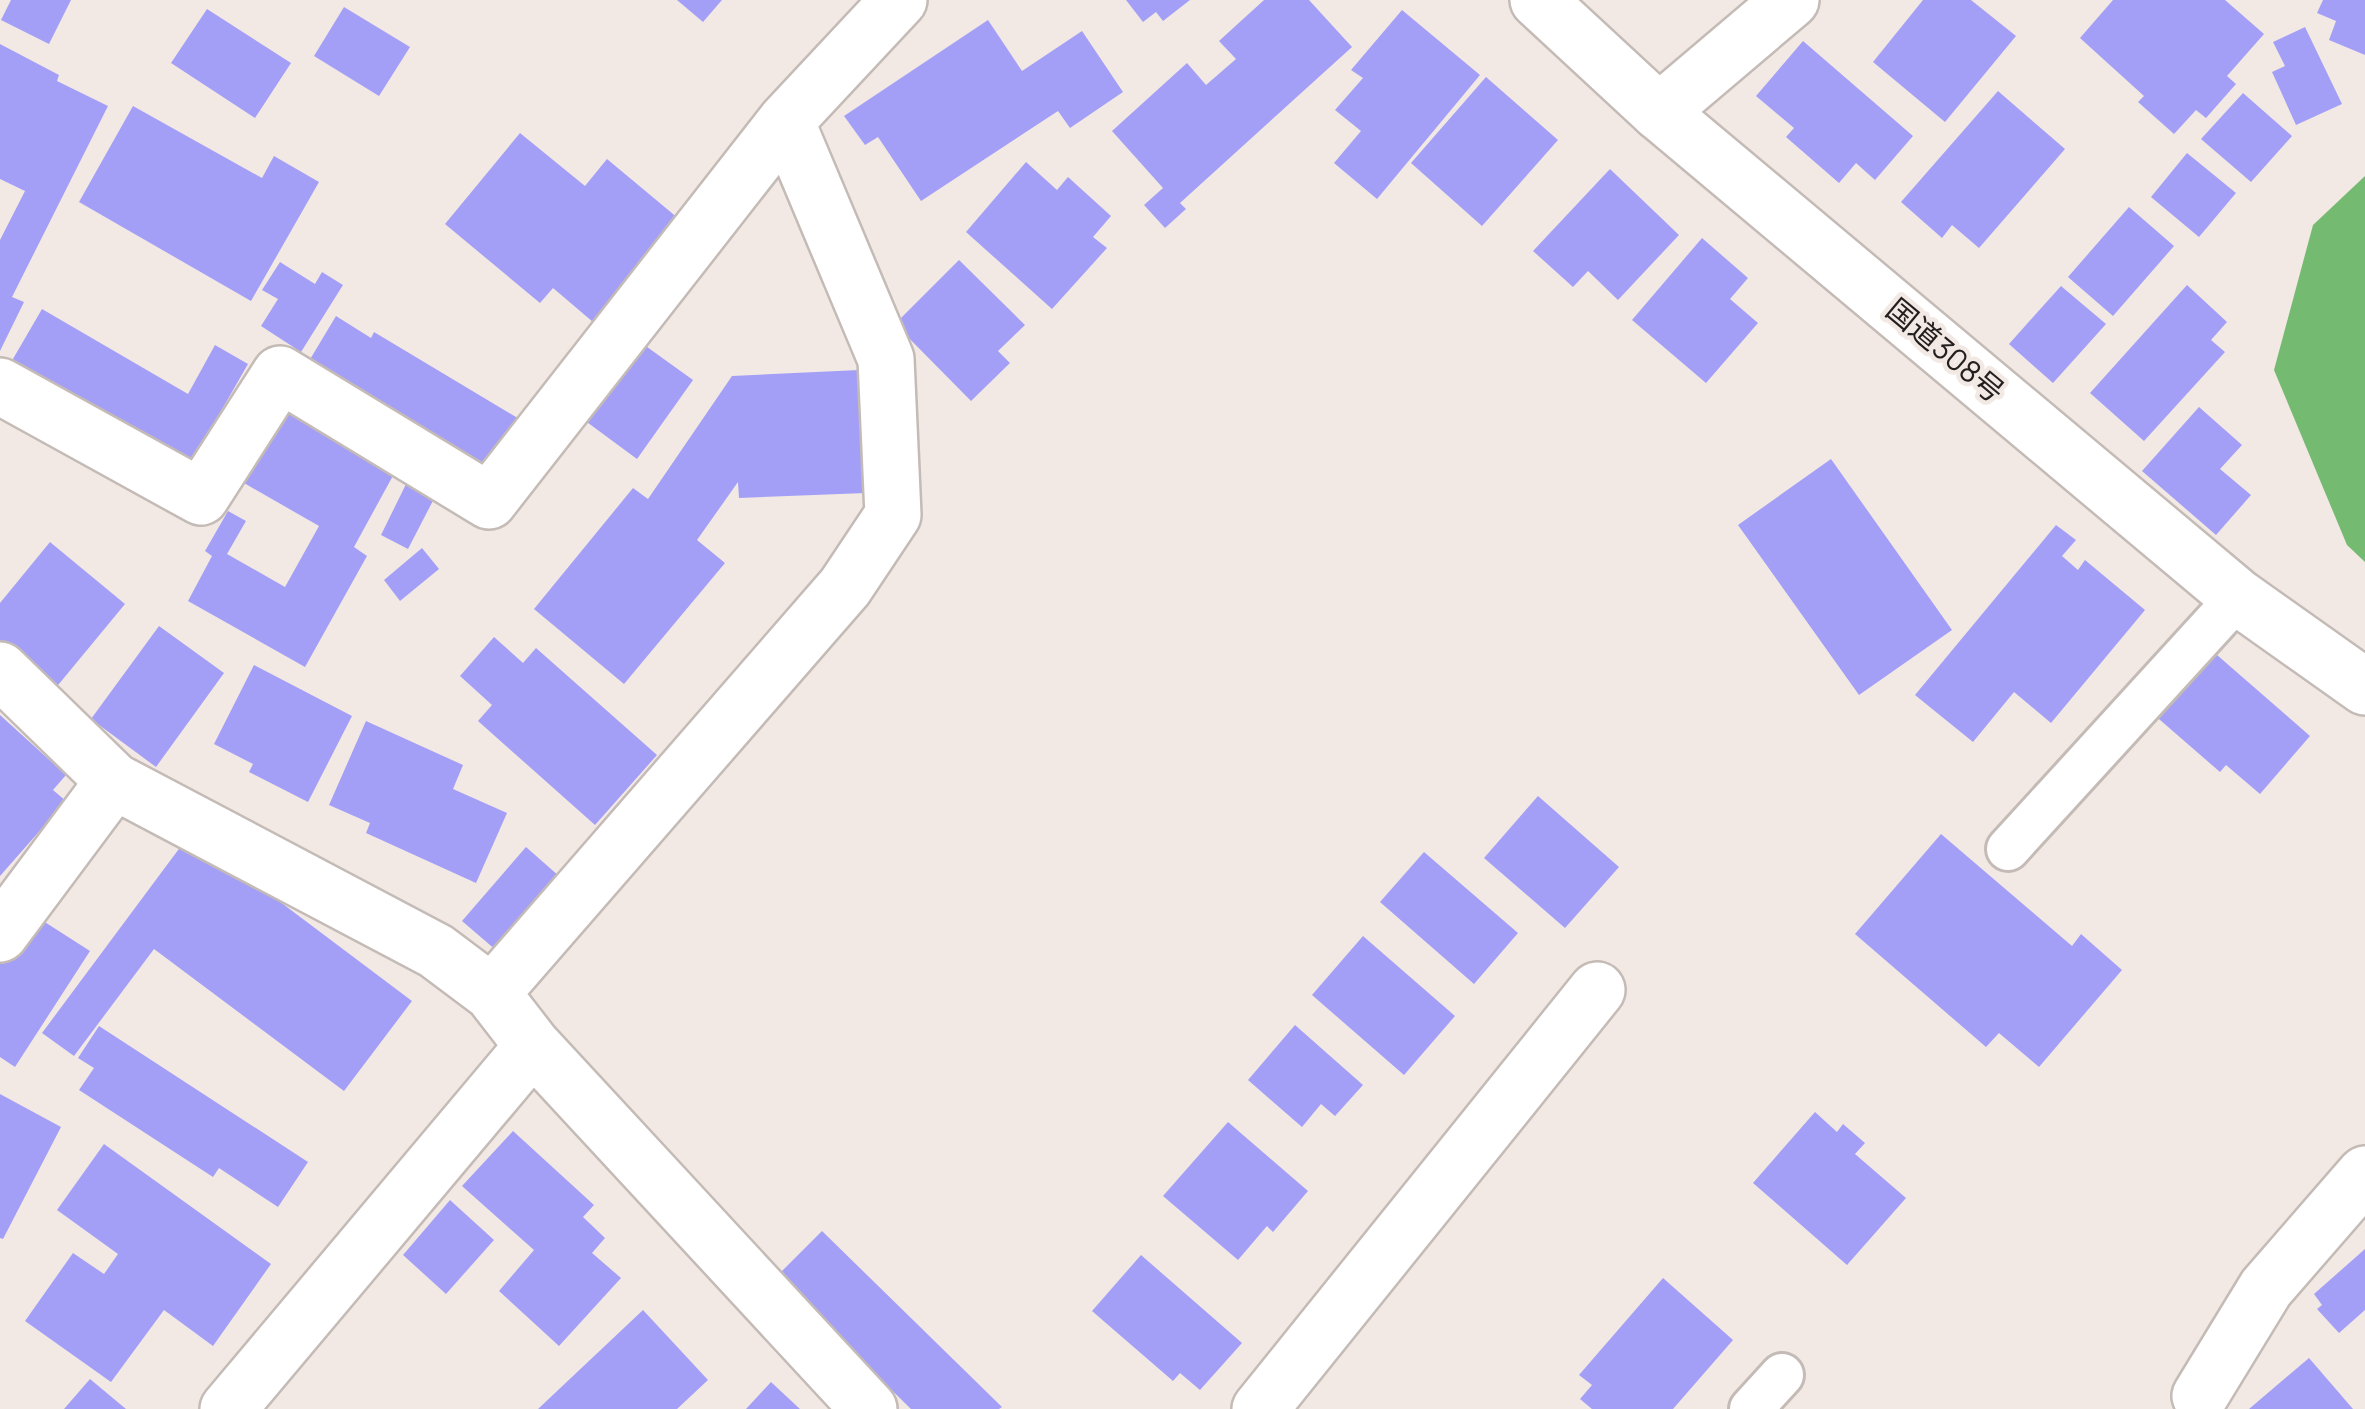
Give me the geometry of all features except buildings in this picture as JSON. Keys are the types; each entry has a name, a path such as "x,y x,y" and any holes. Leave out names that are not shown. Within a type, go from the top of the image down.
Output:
{"main road":[{"path":"0,386 200,497 280,374 489,501 786,121 899,0"},
{"name":"国道308号","path":"1538,0 1660,112 2238,597 2365,687"},
{"path":"1660,112 1791,0"},
{"path":"492,993 845,587 894,515 886,359 786,121"},
{"path":"0,670 114,781 436,951 492,993 533,1046 870,1409"},
{"path":"0,934 114,781"},
{"path":"1260,1409 1597,990"},
{"path":"228,1409 533,1046"},
{"path":"2200,1396 2266,1288 2365,1174"}],"lane":[{"path":"2008,849 2238,597"},
{"path":"1751,1409 1782,1375"}],"green space":[{"path":"2365,176 2365,562 2347,545 2274,370 2313,225"}]}
